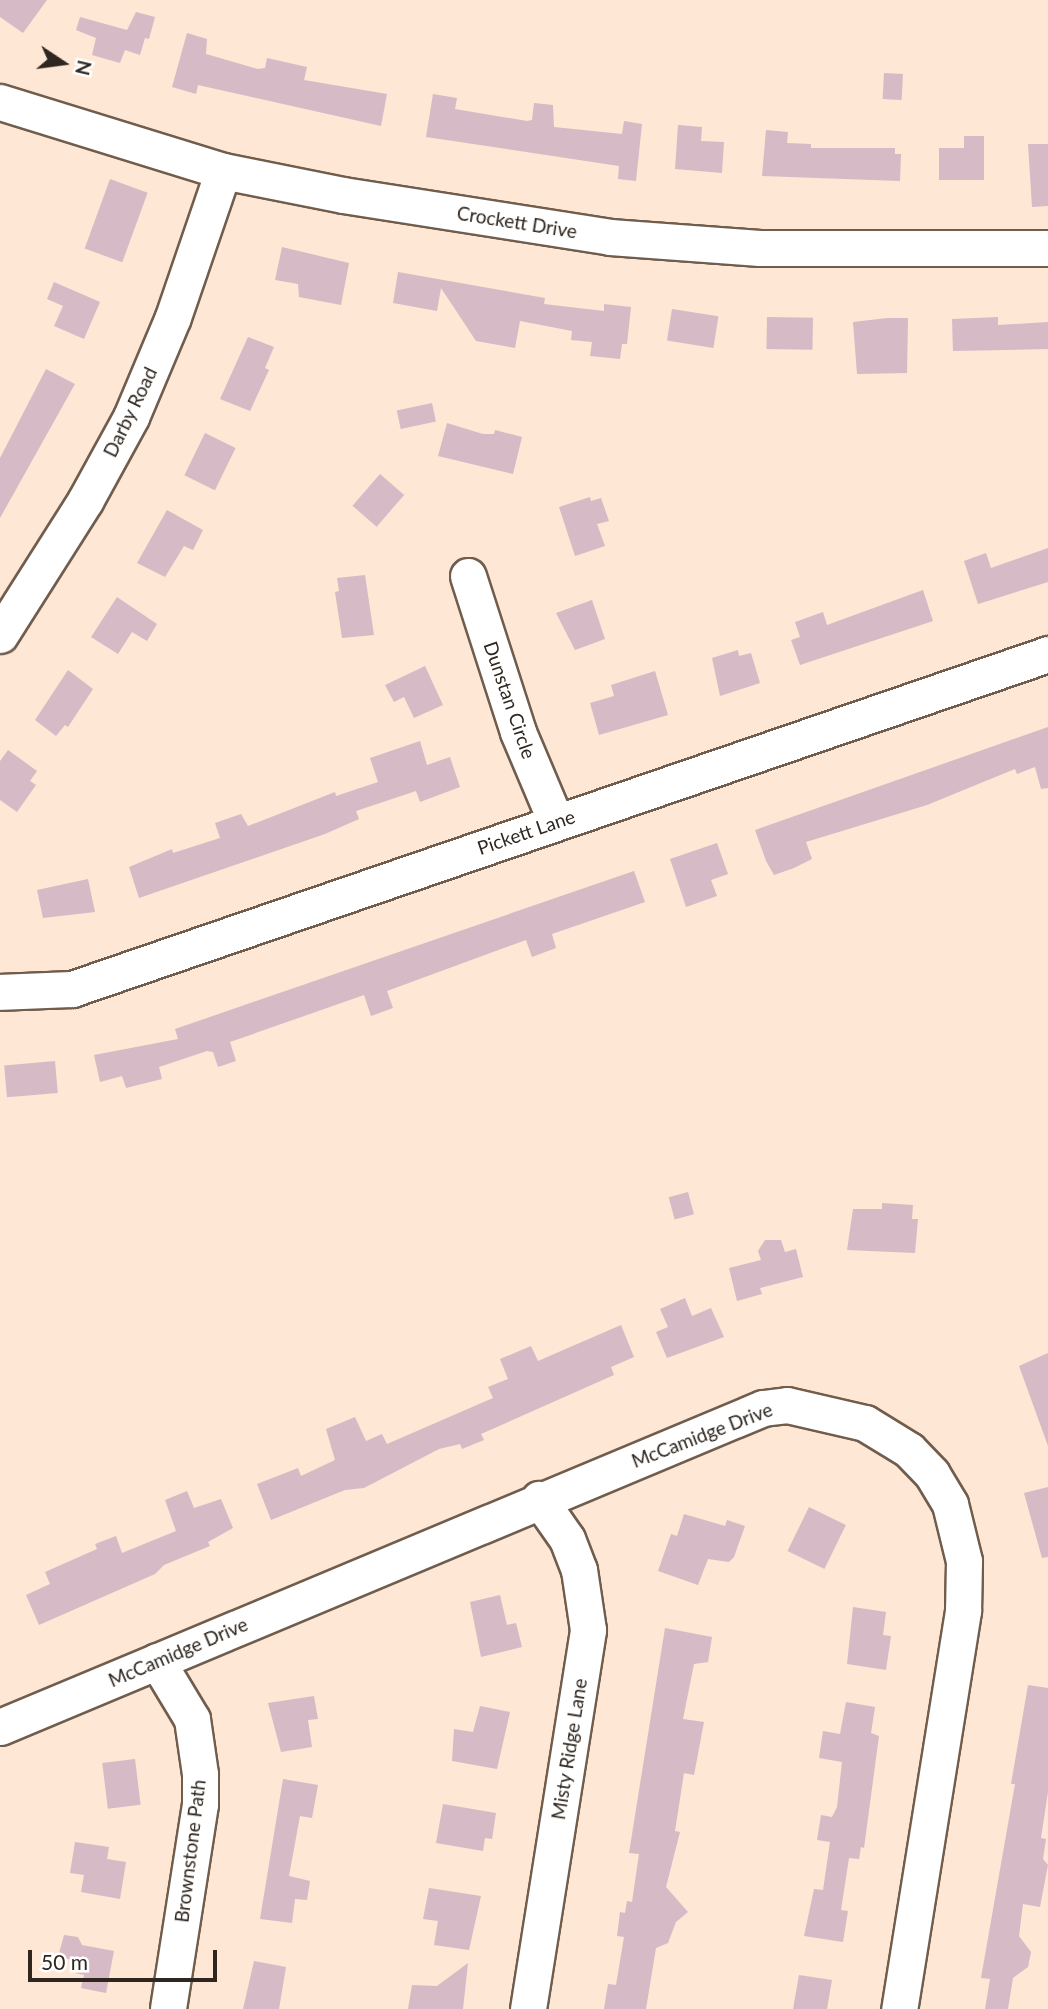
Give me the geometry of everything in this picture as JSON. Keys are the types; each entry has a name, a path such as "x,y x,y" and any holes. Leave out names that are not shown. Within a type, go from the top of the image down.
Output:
{"street":[{"name":"Crockett Drive","path":"0,102 223,171 343,195 610,237 760,248 1048,248"},
{"name":"Darby Road","path":"0,635 85,501 131,417 173,317 223,171"},
{"name":"Dunstan Circle","path":"468,576 518,732 556,822"},
{"name":"Pickett Lane","path":"0,992 72,989 1048,654"},
{"name":"McCamidge Drive","path":"0,1727 539,1499 763,1408 787,1405 865,1423 909,1450 932,1474 950,1504 964,1561 963,1611 900,2009"},
{"name":"Misty Ridge Lane","path":"528,2009 587,1630 579,1570 567,1539 539,1499"},
{"name":"Brownstone Path","path":"157,1661 192,1719 200,1774 200,1804 168,2009"}],"building":[{"path":"0,0 47,0 23,33 0,17"},
{"path":"136,12 155,17 149,39 145,38 140,55 125,50 120,63 92,55 96,38 76,30 80,17 127,30"},
{"path":"187,33 207,39 206,54 258,69 265,68 267,58 307,67 304,80 387,94 381,126 198,85 196,94 172,87"},
{"path":"884,73 903,74 902,100 883,99"},
{"path":"433,94 457,98 455,109 527,121 532,120 534,103 553,105 554,127 622,134 624,121 642,124 636,181 618,179 619,166 426,137"},
{"path":"678,125 702,127 701,141 724,142 722,173 675,169"},
{"path":"766,130 788,132 787,143 811,144 811,148 895,148 895,154 901,154 900,181 762,176"},
{"path":"964,136 984,136 984,180 939,180 939,148 964,148"},
{"path":"1028,144 1048,144 1048,206 1032,207"},
{"path":"110,179 148,193 122,262 85,249"},
{"path":"282,247 349,263 341,305 299,297 298,284 275,280"},
{"path":"398,272 545,298 544,304 604,311 604,304 631,307 627,344 622,344 620,359 590,356 592,342 571,340 572,331 520,321 515,348 476,341 441,288 437,311 393,303"},
{"path":"54,282 100,302 84,339 54,326 63,306 47,299"},
{"path":"672,309 718,316 713,348 667,341"},
{"path":"767,317 813,318 812,350 766,349"},
{"path":"998,317 998,325 1048,322 1048,349 953,351 952,319"},
{"path":"908,318 907,373 857,374 853,322"},
{"path":"248,337 274,347 265,368 269,370 250,411 220,399"},
{"path":"46,369 75,384 0,518 0,458"},
{"path":"432,403 436,422 401,429 397,410"},
{"path":"447,423 483,434 494,434 495,430 522,437 513,474 438,456"},
{"path":"205,433 236,448 215,490 184,475"},
{"path":"380,474 404,495 377,527 352,506"},
{"path":"590,497 591,501 601,498 609,521 597,524 605,546 575,556 559,507"},
{"path":"167,510 203,530 193,550 184,546 165,577 137,563"},
{"path":"1048,548 1048,582 978,604 964,561 986,553 991,568"},
{"path":"365,575 374,635 342,638 335,592 339,591 337,578"},
{"path":"923,590 933,621 800,665 791,640 800,637 795,622 823,612 827,625"},
{"path":"117,597 157,624 147,641 132,632 118,654 91,637"},
{"path":"592,600 605,639 575,650 556,613"},
{"path":"738,650 739,656 751,653 760,683 720,696 712,658"},
{"path":"425,666 443,705 414,718 404,697 394,702 385,685"},
{"path":"68,670 93,689 68,727 65,725 56,736 35,720"},
{"path":"655,671 668,715 599,735 590,703 614,696 611,685"},
{"path":"1048,727 1048,788 1041,789 1035,767 1017,774 1015,769 927,805 806,842 812,859 794,868 774,875 766,861 755,830"},
{"path":"420,741 427,765 450,757 460,787 420,802 416,791 356,811 359,819 325,834 139,898 129,867 172,849 173,853 220,838 215,823 241,814 248,826 335,792 336,796 378,782 370,758"},
{"path":"8,750 37,771 30,781 36,785 17,812 0,800 0,761"},
{"path":"717,843 728,874 711,880 717,896 686,907 670,859"},
{"path":"634,871 645,902 552,934 556,948 532,957 526,940 387,991 393,1008 371,1016 364,995 230,1042 236,1061 218,1067 213,1052 207,1051 159,1067 162,1079 126,1088 122,1076 100,1082 94,1055 178,1039 175,1029"},
{"path":"88,879 95,912 43,918 37,890"},
{"path":"55,1061 58,1093 7,1097 4,1065"},
{"path":"688,1192 694,1214 675,1219 669,1197"},
{"path":"882,1203 913,1205 912,1219 918,1219 915,1253 847,1250 853,1209 882,1209"},
{"path":"765,1240 781,1240 785,1252 796,1249 803,1277 760,1288 762,1294 737,1301 729,1268 761,1260 758,1251"},
{"path":"685,1298 692,1316 711,1308 724,1337 667,1358 656,1332 668,1327 660,1309"},
{"path":"621,1325 634,1357 611,1367 614,1375 481,1434 484,1440 462,1449 460,1444 439,1449 364,1488 345,1490 271,1520 257,1484 298,1468 301,1476 335,1460 326,1429 355,1417 366,1441 382,1434 387,1444 493,1398 488,1387 508,1379 500,1359 531,1346 538,1361"},
{"path":"1048,1353 1048,1446 1019,1366"},
{"path":"1048,1487 1048,1557 1042,1558 1024,1493"},
{"path":"187,1491 194,1508 221,1499 233,1528 208,1542 210,1546 164,1565 155,1574 39,1625 26,1595 50,1584 45,1572 97,1549 95,1544 116,1536 122,1553 176,1531 165,1500"},
{"path":"809,1507 846,1525 824,1569 788,1551"},
{"path":"684,1514 725,1526 727,1520 745,1526 734,1557 729,1562 708,1559 698,1585 658,1571 671,1534 677,1536"},
{"path":"500,1595 507,1625 516,1623 522,1647 481,1657 470,1602"},
{"path":"853,1607 886,1612 883,1635 891,1636 886,1670 847,1664"},
{"path":"665,1628 712,1637 708,1662 694,1664 683,1719 704,1722 694,1775 684,1773 675,1831 680,1832 666,1887 688,1912 676,1922 668,1943 656,1948 646,2009 604,2009 608,1984 616,1985 624,1937 617,1936 620,1912 625,1913 627,1901 632,1902 639,1854 629,1853"},
{"path":"1028,1685 1048,1688 1048,1792 1041,1838 1046,1839 1043,1859 1048,1865 1040,1907 1023,1904 1019,1936 1031,1952 1028,1967 1013,1978 1008,2009 985,2009 990,1979 981,1978 1015,1784 1011,1784"},
{"path":"314,1696 318,1719 308,1720 312,1747 281,1752 268,1703"},
{"path":"846,1702 875,1707 871,1733 879,1736 864,1848 861,1847 859,1859 849,1858 841,1910 848,1911 843,1942 804,1936 814,1889 823,1890 830,1842 817,1840 821,1815 832,1817 837,1807 842,1762 819,1758 823,1731 840,1734"},
{"path":"480,1706 510,1712 497,1769 452,1761 454,1729 473,1732"},
{"path":"135,1759 141,1805 108,1809 102,1763"},
{"path":"283,1779 318,1785 312,1818 300,1816 289,1876 310,1881 307,1900 295,1899 292,1923 260,1919"},
{"path":"443,1804 496,1813 492,1839 485,1838 483,1851 436,1843"},
{"path":"75,1842 109,1847 107,1859 126,1862 120,1899 81,1892 84,1875 70,1873"},
{"path":"429,1888 481,1896 469,1950 434,1945 438,1921 423,1919"},
{"path":"64,1935 78,1937 82,1945 114,1951 106,1993 81,1988 84,1975 75,1973 77,1961 58,1957"},
{"path":"254,1961 286,1967 279,2009 243,2009"},
{"path":"468,1963 463,2009 408,2009 412,1985 437,1986"},
{"path":"799,1975 832,1980 827,2009 793,2009"}]}
